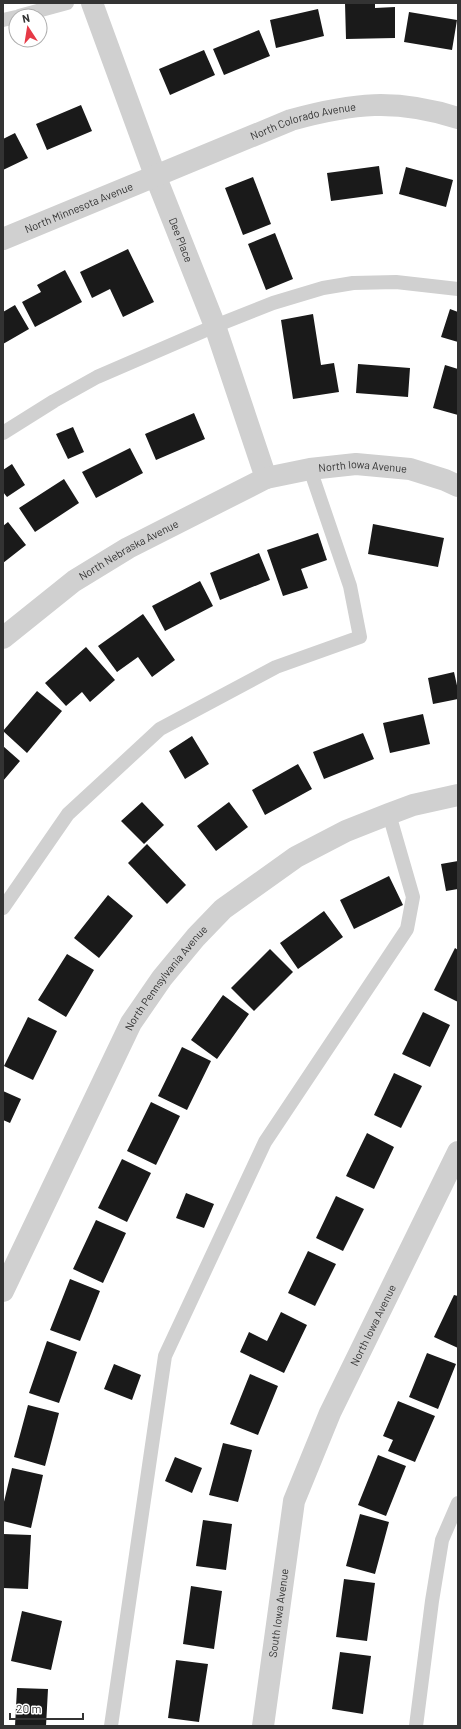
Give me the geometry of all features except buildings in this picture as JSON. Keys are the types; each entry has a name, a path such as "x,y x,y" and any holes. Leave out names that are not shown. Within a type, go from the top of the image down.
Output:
{"street":[{"name":"Dee Place","path":"92,3 155,175 215,326 266,478"},
{"name":"North Colorado Avenue","path":"155,175 291,120 327,110 359,105 381,104 438,112 458,118"},
{"name":"North Minnesota Avenue","path":"3,239 155,175"},
{"name":"North Iowa Avenue","path":"266,478 310,469 356,464 410,469 445,480 458,486"},
{"name":"North Nebraska Avenue","path":"3,638 36,610 80,577 128,548 266,478"},
{"name":"North Pennsylvania Avenue","path":"3,1291 131,1023 162,978 196,937 223,909 296,857 346,831 389,814 413,805 458,795"},
{"name":"North Iowa Avenue","path":"294,1501 330,1413 458,1152"},
{"name":"South Iowa Avenue","path":"263,1726 294,1501"}],"lane":[{"path":"48,8 67,3"},
{"path":"3,433 54,400 97,377 215,326 280,301 323,288 353,283 396,282 458,289"},
{"path":"3,908 68,814 160,729 276,666 360,638 350,586 310,469"},
{"path":"111,1726 165,1356 266,1142 407,929 413,897 389,814"},
{"path":"416,1726 432,1601 442,1540 458,1503"}]}
